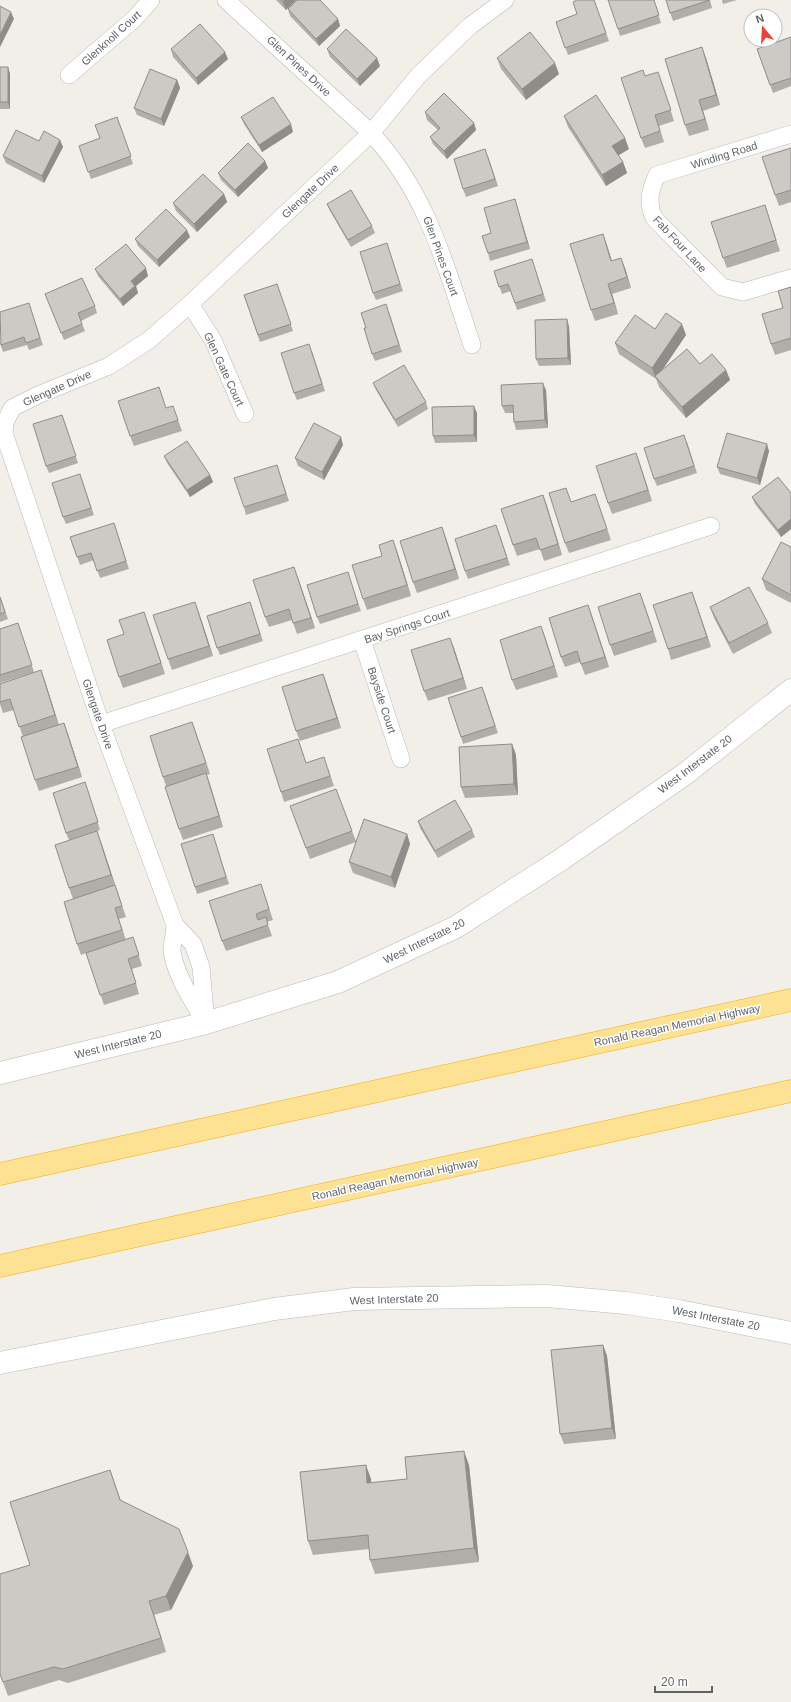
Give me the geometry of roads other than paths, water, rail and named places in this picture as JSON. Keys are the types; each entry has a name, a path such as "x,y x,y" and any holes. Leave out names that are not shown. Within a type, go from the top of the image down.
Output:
{"highway":[{"name":"Ronald Reagan Memorial Highway","path":"0,1174 791,1000"},
{"name":"Ronald Reagan Memorial Highway","path":"0,1266 791,1091"}],"main road":[{"name":"West Interstate 20","path":"0,1073 206,1023 338,982 456,927 559,860 685,774 791,690"},
{"name":"West Interstate 20","path":"0,1363 274,1309 354,1299 547,1296 656,1307 791,1332"}],"street":[{"name":"Glenknoll Court","path":"70,74 134,19 151,0"},
{"name":"Glen Pines Drive","path":"226,0 371,133"},
{"name":"Glengate Drive","path":"206,1023 201,967 193,944 176,925 101,724 4,433 5,423 12,408 38,395 108,366 149,340 190,304 371,133 419,75 470,26 505,0"},
{"name":"Glen Pines Court","path":"371,133 390,154 420,201 437,239 472,345"},
{"name":"Winding Road","path":"657,175 791,134"},
{"name":"Fab Four Lane","path":"657,175 650,191 650,209 654,218 722,287 743,292 791,278"},
{"name":"Glen Gate Court","path":"190,304 213,340 245,414"},
{"name":"Bay Springs Court","path":"101,724 711,526"},
{"name":"Bayside Court","path":"362,640 401,759"},
{"name":"Glengate Drive","path":"176,925 172,950 185,988 206,1023"},
{"path":"180,974 201,967"}]}
